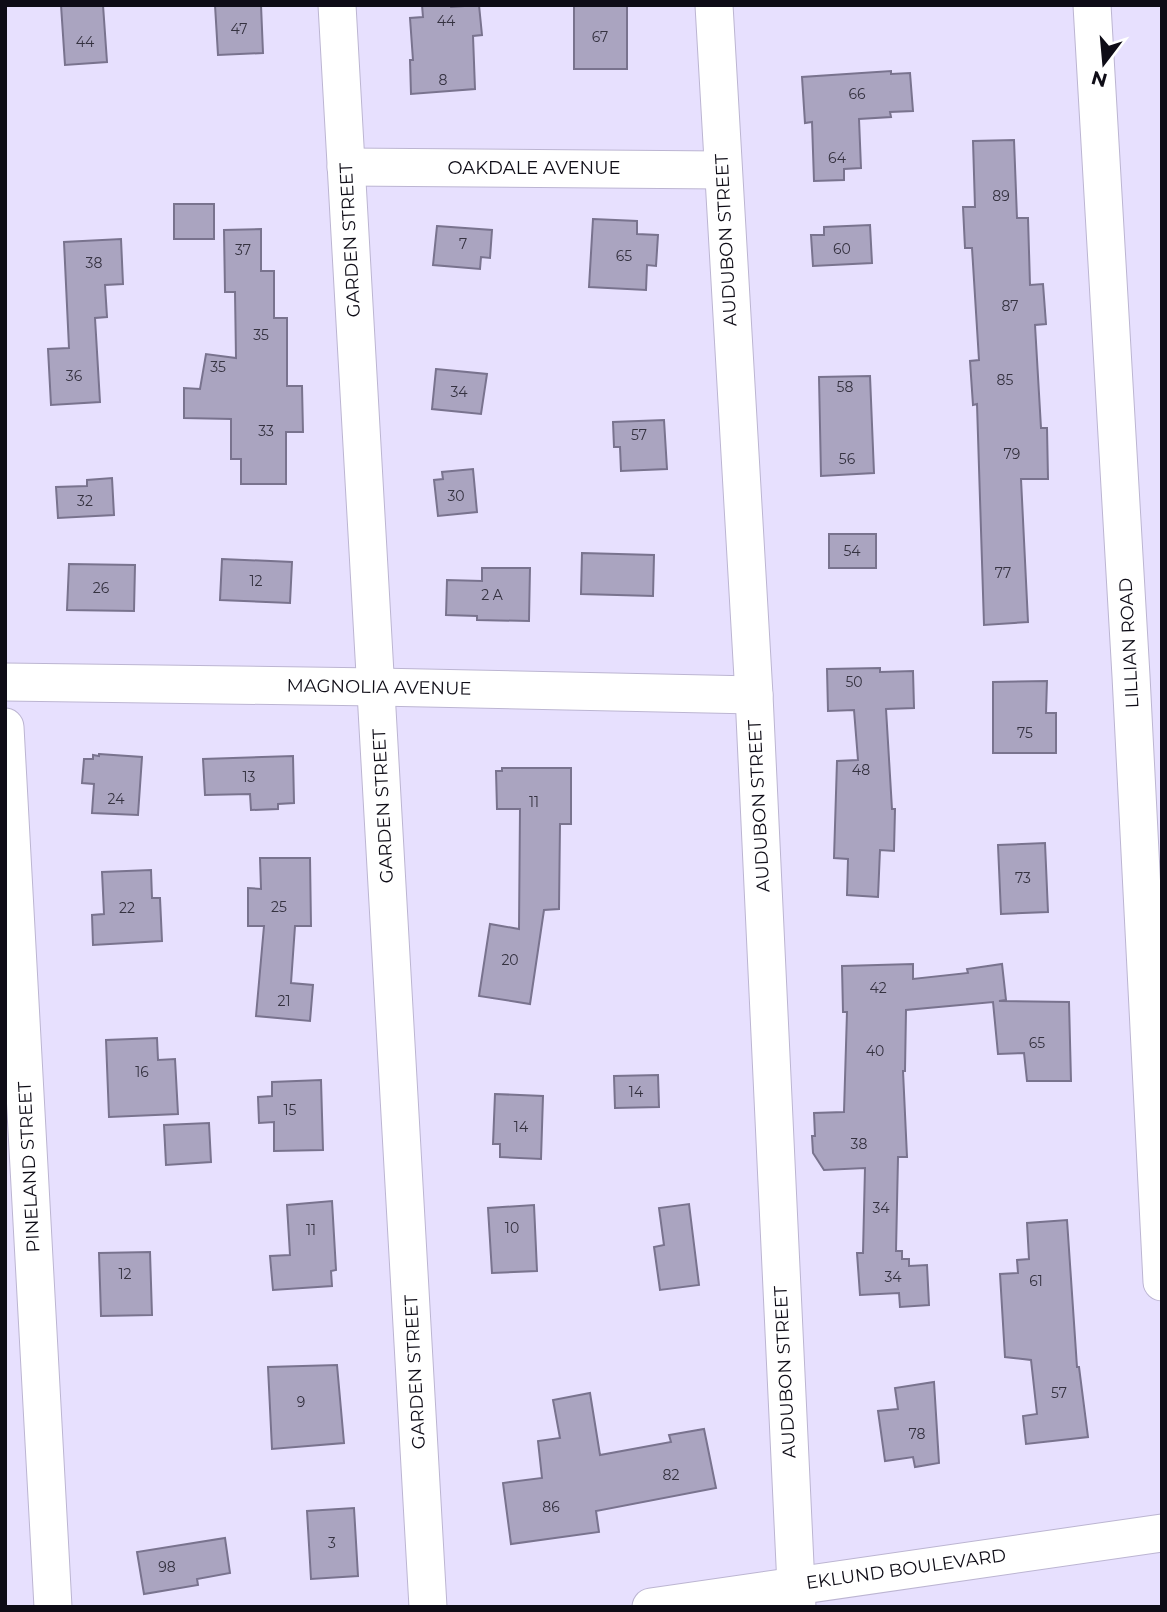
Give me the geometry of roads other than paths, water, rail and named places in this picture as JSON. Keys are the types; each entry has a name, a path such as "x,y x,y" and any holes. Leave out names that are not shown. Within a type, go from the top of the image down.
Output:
{"street":[{"name":"GARDEN STREET","path":"337,5 428,1607"},
{"name":"AUDUBON STREET","path":"714,5 754,695 796,1596"},
{"name":"LILLIAN ROAD","path":"1092,5 1162,1282"},
{"name":"OAKDALE AVENUE","path":"346,167 722,170"},
{"name":"MAGNOLIA AVENUE","path":"5,682 754,695"},
{"name":"PINELAND STREET","path":"5,727 53,1607"},
{"name":"EKLUND BOULEVARD","path":"651,1607 796,1596 1162,1533"}]}
